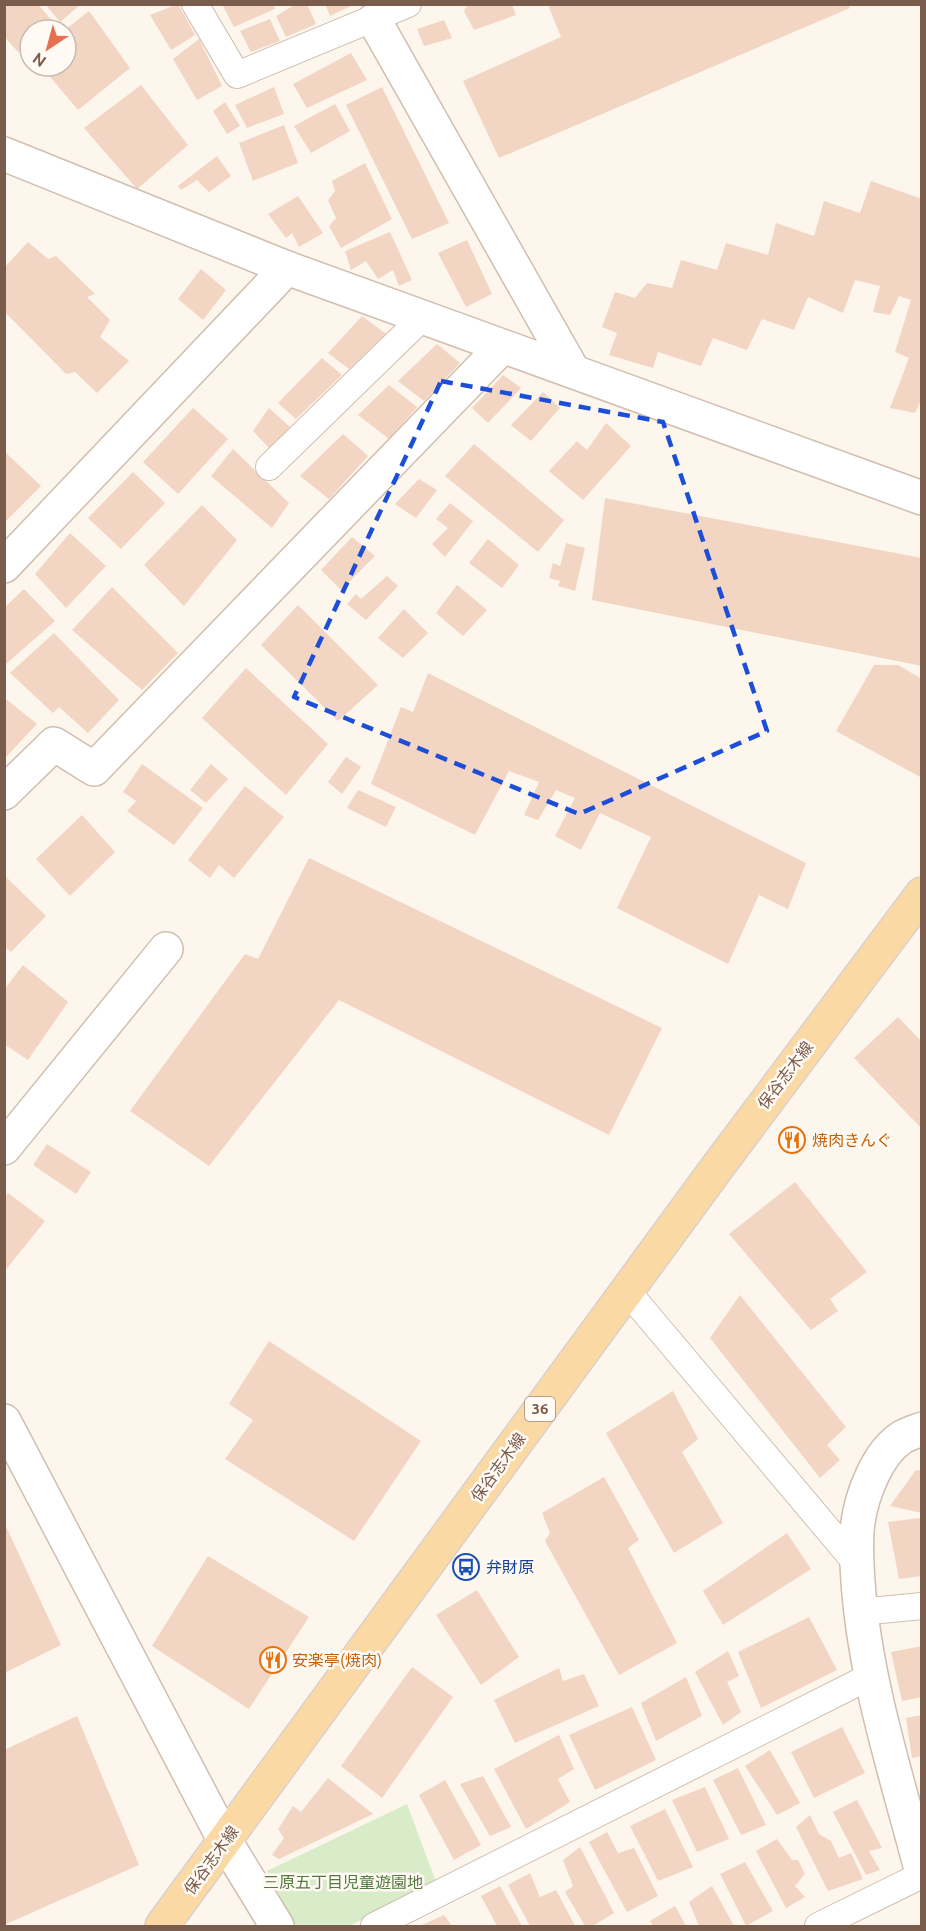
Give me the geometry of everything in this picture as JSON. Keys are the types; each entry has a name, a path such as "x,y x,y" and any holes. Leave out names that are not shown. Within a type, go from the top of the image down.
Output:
{"main road":[{"name":"保谷志木線","path":"162,1926 921,894"}],"street":[{"path":"374,20 573,370"},
{"path":"4,154 287,268 921,498"},
{"path":"4,566 287,268"},
{"path":"4,793 54,744 94,769 502,347"},
{"path":"4,1148 166,949"},
{"path":"4,1421 225,1841 277,1926"},
{"path":"921,1429 900,1439 882,1459 868,1488 857,1523 860,1612 871,1676 921,1874"}],"lane":[{"path":"195,4 237,75 408,4"},
{"path":"270,467 423,317"},
{"path":"627,1291 857,1564"},
{"path":"860,1612 921,1606"},
{"path":"374,1926 871,1676"},
{"path":"818,1926 921,1874"}],"highlighted area":[{"path":"441,381 663,422 767,731 579,814 294,697"}],"green space":[{"name":"三原五丁目児童遊園地","path":"407,1804 436,1882 349,1926 296,1926 267,1871"}],"building":[{"path":"4,4 38,4 50,18 18,18 18,52 4,36"},
{"path":"45,4 81,4 65,18 57,18"},
{"path":"178,4 195,35 171,50 150,15"},
{"path":"222,4 273,4 275,9 234,27"},
{"path":"296,4 307,4 316,24 286,37 276,16"},
{"path":"325,4 351,4 351,6 330,16"},
{"path":"468,4 512,4 516,15 474,30 464,11"},
{"path":"548,5 849,5 850,8 499,158 463,81 561,37"},
{"path":"89,11 130,68 78,110 51,78 78,78 78,20"},
{"path":"270,19 280,41 251,52 240,31"},
{"path":"444,20 452,38 424,46 417,29"},
{"path":"199,39 222,86 197,100 173,59"},
{"path":"351,53 367,80 307,108 293,84"},
{"path":"141,85 188,145 137,189 84,128"},
{"path":"274,87 284,114 247,128 235,105"},
{"path":"382,87 449,223 412,239 346,105"},
{"path":"225,102 240,126 227,134 213,111"},
{"path":"335,104 350,131 311,153 294,126"},
{"path":"284,125 298,163 253,181 239,143"},
{"path":"217,156 231,176 209,192 197,180 181,190 178,186"},
{"path":"365,163 392,219 341,248 329,226 336,218 328,200 335,191 332,181"},
{"path":"871,181 922,199 922,398 915,413 890,408 909,358 895,352 911,300 899,296 890,315 873,312 880,286 855,280 843,313 808,297 794,330 762,319 747,350 713,338 701,366 658,352 653,368 609,355 617,333 602,327 615,292 635,298 647,283 672,288 681,260 717,270 726,243 768,255 776,223 814,236 824,201 860,213"},
{"path":"298,196 323,233 299,247 292,233 286,238 268,214"},
{"path":"390,232 412,280 399,286 393,270 378,279 366,261 351,270 345,251"},
{"path":"467,240 492,294 466,307 438,253"},
{"path":"28,242 48,259 56,256 95,294 87,297 110,320 100,337 129,361 97,393 75,372 66,374 4,311 4,268"},
{"path":"201,269 226,290 203,320 178,299"},
{"path":"362,316 386,334 349,369 328,353"},
{"path":"437,344 460,363 424,401 398,381"},
{"path":"322,358 342,375 296,419 278,403"},
{"path":"503,375 521,388 488,423 472,408"},
{"path":"389,385 417,407 389,439 358,415"},
{"path":"543,392 560,408 531,441 511,425"},
{"path":"193,408 228,439 178,494 143,462"},
{"path":"269,408 290,427 270,449 253,431"},
{"path":"606,423 631,446 583,500 549,471 577,441 587,450"},
{"path":"343,434 368,456 329,499 300,476"},
{"path":"474,444 564,520 538,552 445,476"},
{"path":"233,449 289,503 272,528 211,476"},
{"path":"4,451 41,486 4,523"},
{"path":"133,472 165,503 121,549 88,518"},
{"path":"419,479 437,490 416,518 395,504"},
{"path":"605,498 922,558 922,666 592,600"},
{"path":"450,503 473,521 445,557 432,544 448,528 436,519"},
{"path":"202,505 237,540 184,606 144,565"},
{"path":"70,533 106,566 66,608 35,574"},
{"path":"352,537 375,556 341,590 321,570"},
{"path":"488,539 519,565 502,588 469,563"},
{"path":"566,543 585,548 575,591 558,586 560,581 549,578 553,563 560,566"},
{"path":"387,576 398,586 366,620 347,604 356,594 361,599"},
{"path":"457,585 487,610 463,636 436,613"},
{"path":"112,587 178,653 142,690 72,630"},
{"path":"24,589 55,621 6,664 4,608"},
{"path":"298,605 378,685 338,721 261,645"},
{"path":"404,609 428,633 403,658 378,638"},
{"path":"54,633 119,700 88,733 59,707 53,713 10,673"},
{"path":"874,665 898,665 922,679 922,778 836,731"},
{"path":"246,668 328,744 286,795 202,718"},
{"path":"428,673 806,863 788,909 759,895 728,964 617,908 651,837 600,813 581,850 555,836 575,798 556,790 538,820 524,815 539,782 509,771 475,835 371,784 401,707 413,712"},
{"path":"6,699 37,724 4,759 4,700"},
{"path":"346,757 361,767 342,794 328,782"},
{"path":"142,764 203,808 174,845 127,811 136,801 123,792"},
{"path":"211,764 228,779 206,803 190,790"},
{"path":"245,786 284,817 234,878 219,865 210,878 188,860"},
{"path":"358,790 396,807 386,827 347,808"},
{"path":"82,815 115,852 70,896 36,859"},
{"path":"309,858 662,1028 609,1135 339,1000 209,1166 130,1111 245,954 258,959"},
{"path":"4,875 46,916 11,952 4,946"},
{"path":"23,965 68,1002 28,1060 4,1044 4,990"},
{"path":"898,1017 922,1042 922,1129 854,1058"},
{"path":"47,1144 91,1172 76,1194 33,1165"},
{"path":"795,1182 867,1272 830,1299 838,1311 811,1330 729,1234"},
{"path":"8,1193 45,1221 4,1272 4,1198"},
{"path":"740,1295 846,1427 827,1445 840,1460 820,1478 710,1338"},
{"path":"269,1341 421,1441 354,1541 225,1459 253,1420 229,1404"},
{"path":"673,1391 698,1439 682,1452 723,1523 674,1553 606,1433"},
{"path":"916,1470 922,1471 922,1513 890,1506"},
{"path":"604,1477 639,1540 628,1548 677,1643 619,1675 545,1541 550,1533 542,1513"},
{"path":"920,1518 922,1576 899,1579 888,1522"},
{"path":"4,1522 61,1645 4,1673"},
{"path":"787,1533 811,1569 723,1625 703,1591"},
{"path":"208,1556 309,1617 249,1709 152,1646"},
{"path":"477,1590 519,1657 481,1685 436,1615"},
{"path":"809,1617 837,1670 761,1708 738,1652"},
{"path":"922,1646 922,1697 902,1701 891,1652"},
{"path":"728,1651 739,1676 727,1682 741,1712 723,1725 695,1672"},
{"path":"412,1667 453,1697 382,1798 341,1766"},
{"path":"559,1668 563,1681 584,1674 599,1706 515,1743 494,1700"},
{"path":"686,1677 702,1716 656,1741 641,1703"},
{"path":"632,1707 656,1760 595,1790 569,1735"},
{"path":"922,1715 922,1756 912,1758 906,1718"},
{"path":"77,1716 139,1865 4,1925 4,1750"},
{"path":"842,1727 865,1773 814,1798 791,1752"},
{"path":"559,1735 574,1769 558,1779 570,1802 526,1829 494,1769"},
{"path":"770,1750 800,1803 777,1815 745,1766"},
{"path":"738,1768 766,1825 741,1835 713,1780"},
{"path":"483,1776 511,1827 490,1836 460,1784"},
{"path":"328,1778 373,1814 279,1859 272,1855 284,1838 278,1829 293,1806 301,1812"},
{"path":"445,1780 481,1845 454,1860 419,1795"},
{"path":"705,1787 729,1839 697,1852 672,1800"},
{"path":"857,1800 882,1848 869,1851 880,1870 866,1875 833,1812"},
{"path":"665,1809 693,1867 658,1881 630,1826"},
{"path":"810,1815 819,1834 831,1841 839,1858 851,1853 863,1879 828,1891 796,1827"},
{"path":"607,1832 618,1853 634,1848 658,1896 627,1912 589,1842"},
{"path":"777,1839 792,1860 798,1860 805,1874 795,1886 805,1897 786,1908 756,1851"},
{"path":"580,1847 614,1913 593,1926 585,1926 565,1892 573,1886 563,1860"},
{"path":"745,1862 773,1911 746,1926 720,1874"},
{"path":"530,1873 540,1897 556,1890 575,1926 530,1926 508,1885"},
{"path":"500,1886 522,1926 497,1926 481,1896"},
{"path":"712,1886 734,1926 699,1926 689,1902"},
{"path":"675,1906 686,1926 653,1926 650,1921"},
{"path":"444,1915 452,1926 420,1926"}],"place":[{"name":"焼肉きんぐ","path":"792,1140"},
{"name":"弁財原","path":"466,1567"},
{"name":"安楽亭(焼肉)","path":"273,1660"}]}
